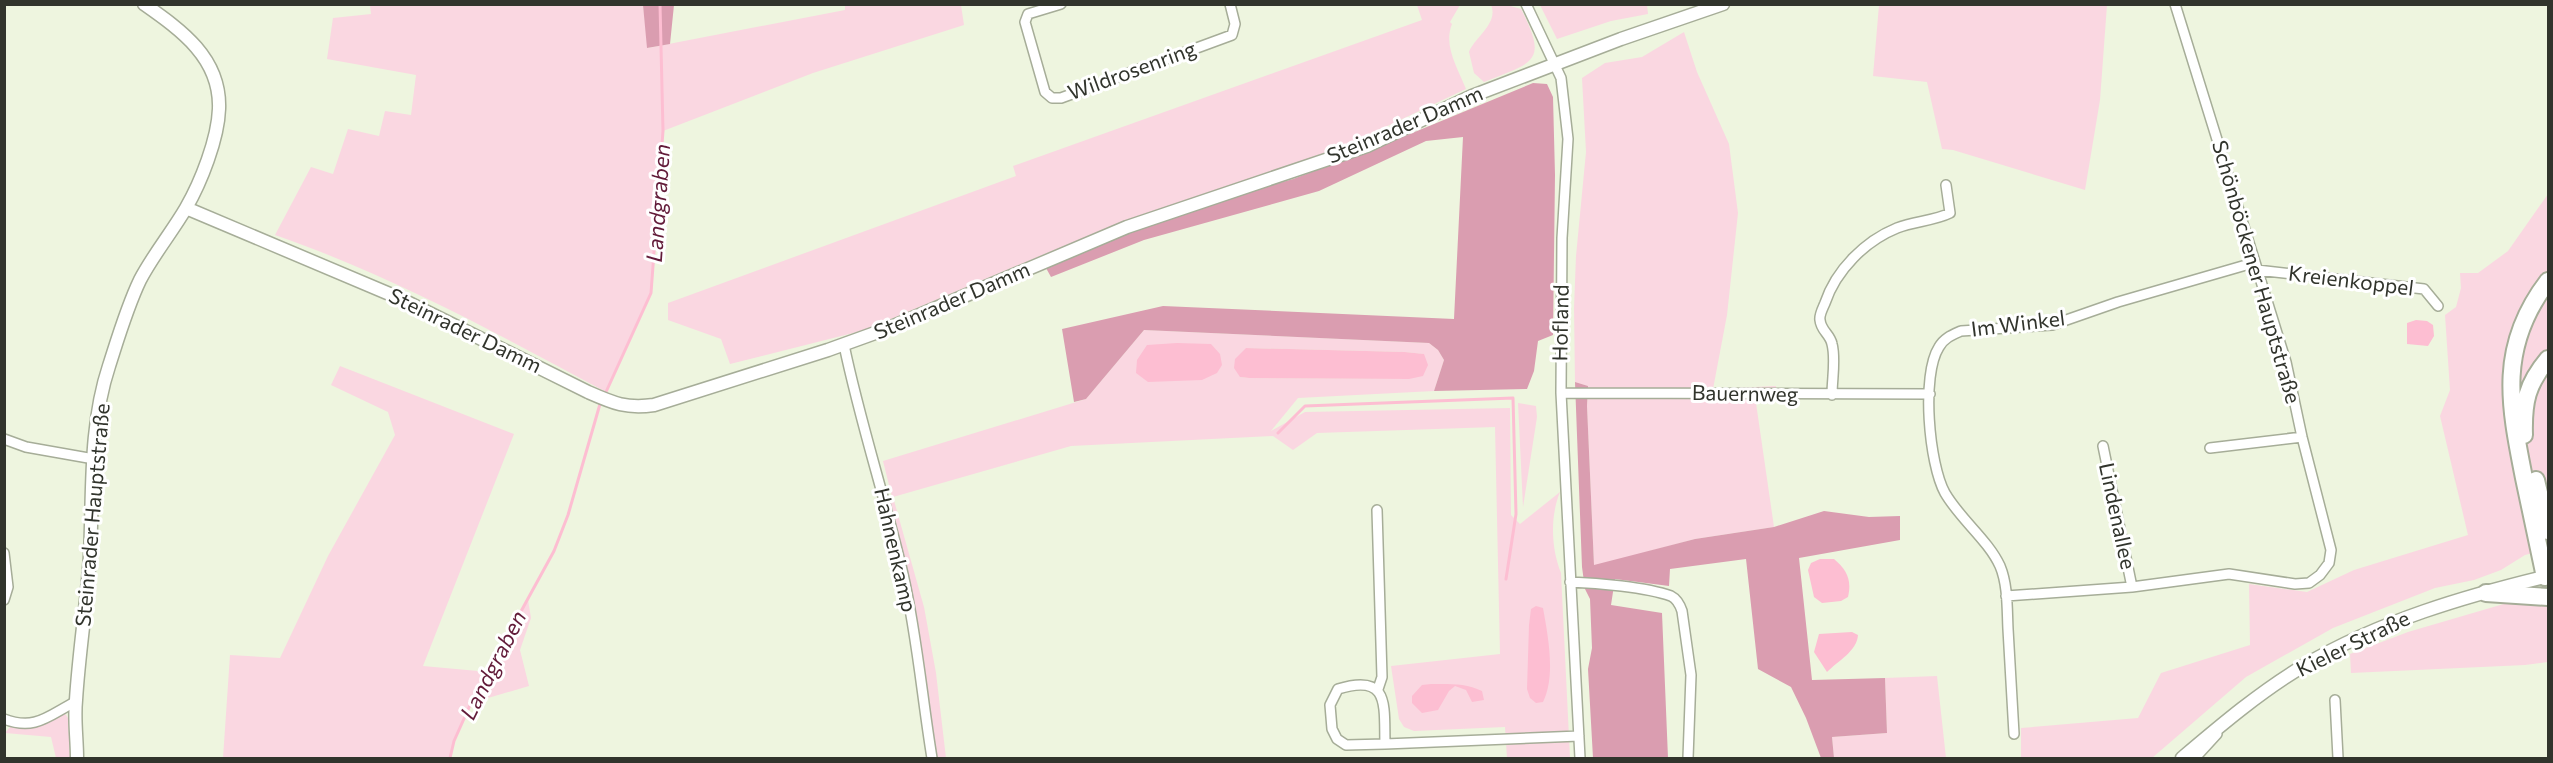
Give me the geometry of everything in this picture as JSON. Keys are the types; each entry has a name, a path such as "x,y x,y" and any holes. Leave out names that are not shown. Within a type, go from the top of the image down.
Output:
{"highway":[{"path":"2547,576 2513,422 2510,392 2512,364 2520,332 2535,297 2548,281"},
{"path":"2548,359 2527,392 2523,411 2524,435 2548,531"},
{"path":"2486,593 2548,597"}],"main road":[{"name":"Steinrader Hauptstraße","path":"77,759 75,702 90,557 94,459 97,426 108,368 137,290 198,184 213,141 219,110 217,86 211,67 198,47 180,29 144,4"},
{"name":"Steinrader Damm","path":"186,208 399,298 620,405 635,407 654,405 844,345 900,324 1127,227 1367,146 1472,96 1621,39 1723,4"},
{"name":"Kieler Straße","path":"2182,759 2267,689 2306,664 2360,637 2422,612 2547,576"}],"street":[{"name":"Wildrosenring","path":"1061,4 1028,14 1025,22 1045,92 1052,98 1061,98 1232,35 1235,24 1230,4"},
{"name":"Hofland","path":"1526,4 1561,78 1568,139 1562,238 1561,393 1580,759"},
{"name":"Schönböckener Hauptstraße","path":"2175,4 2286,362 2302,437 2331,550 2329,563 2320,575"},
{"path":"1832,395 1833,346 1830,338 1822,329 1819,318 1827,296 1840,273 1861,251 1895,229 1928,219 1939,219 1950,213 1946,185"},
{"name":"Kreienkoppel","path":"2255,267 2424,290 2438,306"},
{"name":"Im Winkel","path":"2014,734 2006,596 2000,566 1957,512 1935,471 1930,443 1933,358 1940,345 1949,336 1973,330 2052,325 2129,299 2255,267"},
{"name":"Hahnenkamp","path":"844,345 903,575 915,637 932,759"},
{"name":"Bauernweg","path":"1561,393 1930,394"},
{"path":"2210,448 2302,437"},
{"path":"4,438 26,447 94,459"},
{"name":"Lindenallee","path":"2103,446 2132,587"},
{"path":"1377,510 1382,677 1378,689"},
{"path":"4,553 8,587 4,600"},
{"name":"Lindenallee","path":"2006,596 2132,587 2229,574 2295,584 2309,583 2320,575"},
{"path":"1570,582 1645,591 1673,597 1679,603 1691,675 1688,759"},
{"path":"1385,744 1383,698 1378,689 1368,685 1338,689 1330,705 1332,729 1337,739 1346,745 1385,744 1579,736"},
{"path":"2335,699 2338,759"},
{"path":"4,719 26,725 50,717 75,702"},
{"path":"2195,759 2230,718"}],"shaded area":[{"path":"370,5 643,5 648,48 845,10 845,5 961,5 964,25 813,73 663,131 651,293 606,392 484,327 402,287 275,235 311,167 333,174 348,129 379,136 385,111 411,115 416,75 327,59 333,18 371,14"},
{"path":"643,5 674,5 670,44 647,48"},
{"path":"1417,5 1460,5 1450,22 1452,24 1449,40 1450,49 1466,89 1347,145 1052,251 865,330 730,364 721,339 668,320 668,303 1016,176 1013,166 1422,20"},
{"path":"1491,5 1507,5 1521,9 1534,40 1535,51 1525,64 1484,82 1474,73 1469,52 1492,18"},
{"path":"1540,5 1647,5 1648,14 1611,21 1557,39"},
{"path":"1879,5 2107,5 2100,100 2085,190 1953,150 1942,149 1927,82 1873,76"},
{"path":"1684,32 1697,72 1729,144 1738,213 1727,315 1713,389 1776,386 1776,399 1756,403 1774,527 1695,539 1594,566 1588,386 1575,382 1576,256 1586,152 1582,78 1605,63 1642,57"},
{"path":"1533,83 1547,84 1553,97 1555,175 1553,335 1538,341 1534,371 1527,389 1434,391 1444,360 1438,350 1429,343 1144,330 1086,399 1074,402 1062,329 1163,306 1454,319 1463,137 1426,141 1319,191 1144,240 1051,277 1046,268 1098,243 1211,203 1293,179 1376,148"},
{"path":"2548,194 2548,549 2525,555 2501,570 2474,580 2435,588 2333,628 2246,677 2152,758 2003,758 2021,757 2021,728 2138,718 2161,673 2250,645 2249,584 2307,592 2354,570 2468,535 2440,416 2450,390 2445,315 2456,307 2461,288 2460,273 2478,273 2508,251"},
{"path":"2416,320 2427,321 2433,325 2434,336 2428,346 2407,344 2407,323"},
{"path":"1144,330 1429,343 1438,350 1444,360 1434,391 1298,398 1271,431 1305,412 1510,408 1511,515 1520,524 1560,492 1553,532 1555,553 1561,573 1570,758 1507,758 1505,727 1414,731 1404,727 1399,719 1391,666 1500,654 1495,427 1317,433 1293,450 1273,436 1071,446 893,497 924,607 936,673 946,758 935,758 887,499 892,497 883,461 1086,399","holes":["1246,348 1423,354 1409,379 1240,377"]},
{"path":"1211,344 1220,354 1222,365 1217,373 1202,380 1148,382 1136,373 1137,360 1147,345"},
{"path":"1246,348 1405,352 1424,354 1428,365 1423,376 1409,379 1240,377 1234,368 1235,359"},
{"path":"340,366 514,434 423,666 489,672 528,600 531,618 520,650 529,686 471,703 454,741 450,758 223,758 230,655 280,658 328,556 395,435 388,412 331,385"},
{"path":"1575,382 1588,386 1594,565 1695,539 1774,527 1824,511 1869,517 1900,516 1900,540 1799,558 1812,680 1885,678 1887,733 1832,737 1834,758 1821,758 1791,687 1758,669 1746,559 1670,569 1669,586 1615,579 1611,605 1662,613 1668,758 1593,758 1588,669 1592,648 1590,599 1585,589 1582,567"},
{"path":"1518,403 1536,406 1537,417 1523,507"},
{"path":"1820,559 1834,559 1842,567 1849,580 1848,597 1841,601 1822,603 1814,597 1808,570 1811,563"},
{"path":"2548,591 2548,662 2351,673 2350,654 2408,632"},
{"path":"1536,606 1543,608 1549,643 1550,668 1547,692 1543,702 1536,703 1530,698 1527,689 1529,625 1531,609"},
{"path":"1852,632 1858,635 1854,646 1827,672 1814,652 1819,634"},
{"path":"1937,676 1946,758 1834,758 1832,737 1887,733 1885,678"},
{"path":"1457,684 1470,687 1482,691 1484,700 1472,702 1466,690 1455,686 1449,691 1438,710 1422,713 1412,703 1412,696 1422,685"},
{"path":"64,712 68,718 70,758 56,758 51,737 5,733 10,727 31,726"}],"waterway":[{"name":"Landgraben","path":"606,392 651,293 663,131 660,4"},
{"path":"1278,433 1305,406 1513,398 1516,514 1506,579"},
{"name":"Landgraben","path":"450,758 454,741 471,703 554,551 568,515 600,404"}]}
